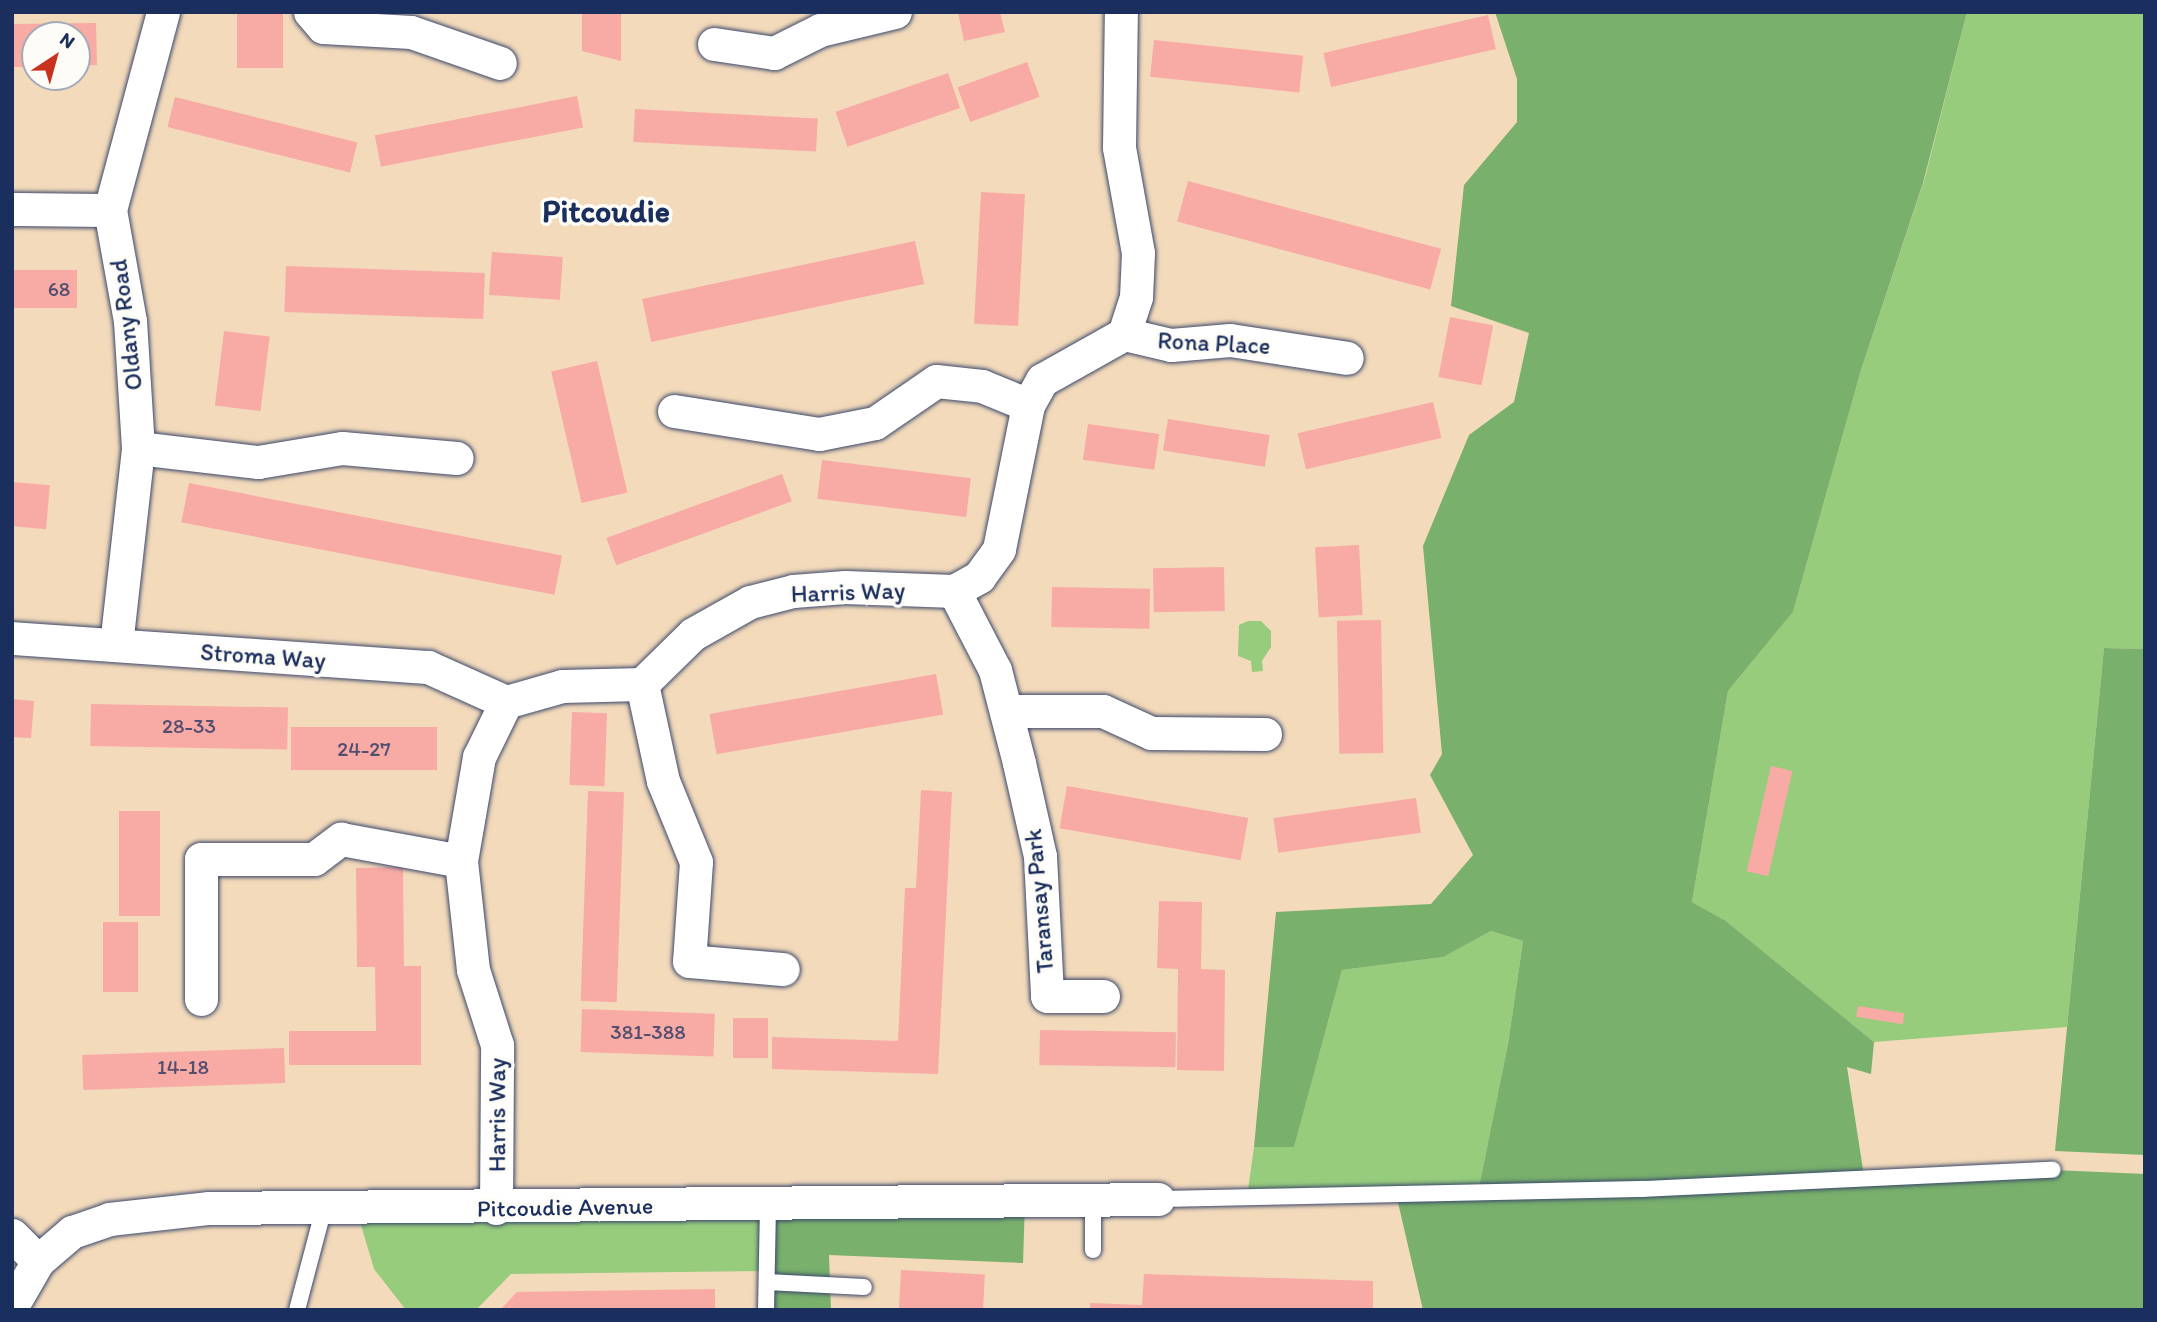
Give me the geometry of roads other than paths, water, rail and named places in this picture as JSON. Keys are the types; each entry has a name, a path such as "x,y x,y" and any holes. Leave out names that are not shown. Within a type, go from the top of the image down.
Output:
{"street":[{"name":"Oldany Road","path":"117,645 138,448 130,321 110,210 163,12"},
{"path":"310,12 323,27 411,32 500,63"},
{"path":"714,44 774,53 820,30 895,12"},
{"path":"954,591 979,577 999,549 1028,405 1042,380 1124,334 1136,297 1138,253 1119,147 1121,12"},
{"path":"12,209 110,210"},
{"name":"Rona Place","path":"1124,334 1171,345 1230,340 1347,358"},
{"path":"674,411 819,434 875,423 936,381 982,386 1028,405"},
{"path":"138,448 258,462 342,449 457,458"},
{"name":"Harris Way","path":"642,684 693,634 750,602 793,592 845,587 954,591"},
{"name":"Taransay Park","path":"954,591 995,670 1040,856 1047,996 1103,996"},
{"name":"Stroma Way","path":"12,638 428,667 506,702"},
{"path":"506,702 562,686 642,684 663,781 696,862 689,961 783,969"},
{"name":"Harris Way","path":"496,1208 498,1045 473,970 461,861 480,757 506,702"},
{"path":"1006,711 1103,711 1151,733 1265,734"},
{"path":"201,999 201,859 314,859 341,839 461,861"},
{"name":"Pitcoudie Avenue","path":"12,1306 38,1261 72,1232 109,1219 209,1209 1157,1199"},
{"path":"12,1235 38,1261"}],"lane":[{"path":"1157,1199 1643,1189 2053,1170"},
{"path":"1093,1200 1093,1250"},
{"path":"766,1310 768,1205"},
{"path":"297,1310 324,1208"},
{"path":"767,1282 864,1287"}],"district":[{"name":"Pitcoudie","path":"606,211"}]}
